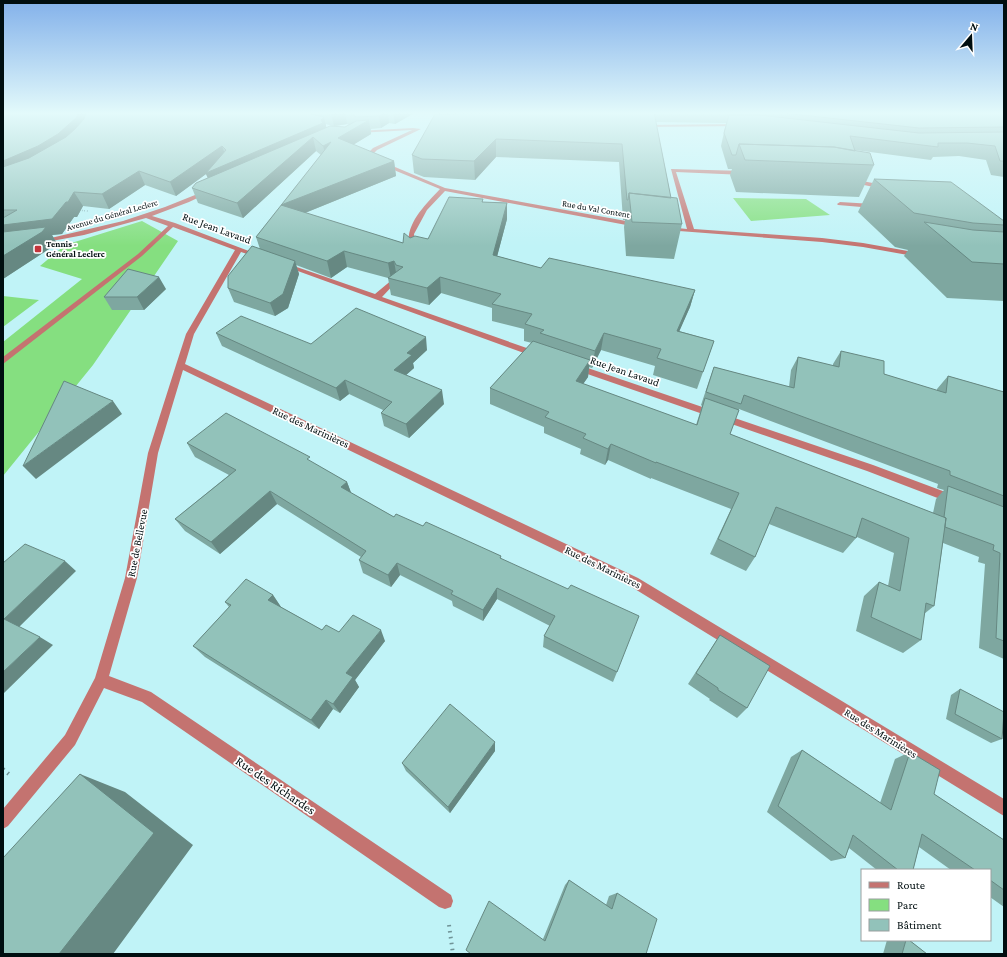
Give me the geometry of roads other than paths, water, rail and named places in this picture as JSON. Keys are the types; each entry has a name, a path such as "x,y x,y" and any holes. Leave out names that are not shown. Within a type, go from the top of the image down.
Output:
{"street":[{"name":"Rue du Val Content","path":"372,157 374,160 444,189 646,227"},
{"path":"691,232 673,170 751,173"},
{"path":"843,179 887,188"},
{"name":"Avenue du Général Leclerc","path":"32,242 73,236 146,216 214,189"},
{"path":"413,251 412,234 424,209 444,189"},
{"path":"840,204 878,206"},
{"name":"Rue Jean Lavaud","path":"146,216 173,224 239,249 549,358"},
{"path":"3,361 140,255 173,224"},
{"path":"661,228 691,232 846,242 928,257"},
{"name":"Rue de Bellevue","path":"3,821 70,740 101,680 130,578 153,453 180,365 190,334 239,249"},
{"path":"377,297 395,280"},
{"name":"Rue Jean Lavaud","path":"564,363 863,465 959,502"},
{"name":"Rue des Marinières","path":"180,365 634,582 1004,808"},
{"name":"Rue des Richardes","path":"101,680 146,697 446,901"}],"place":[{"name":"Tennis - Général Leclerc","path":"38,249"}]}
